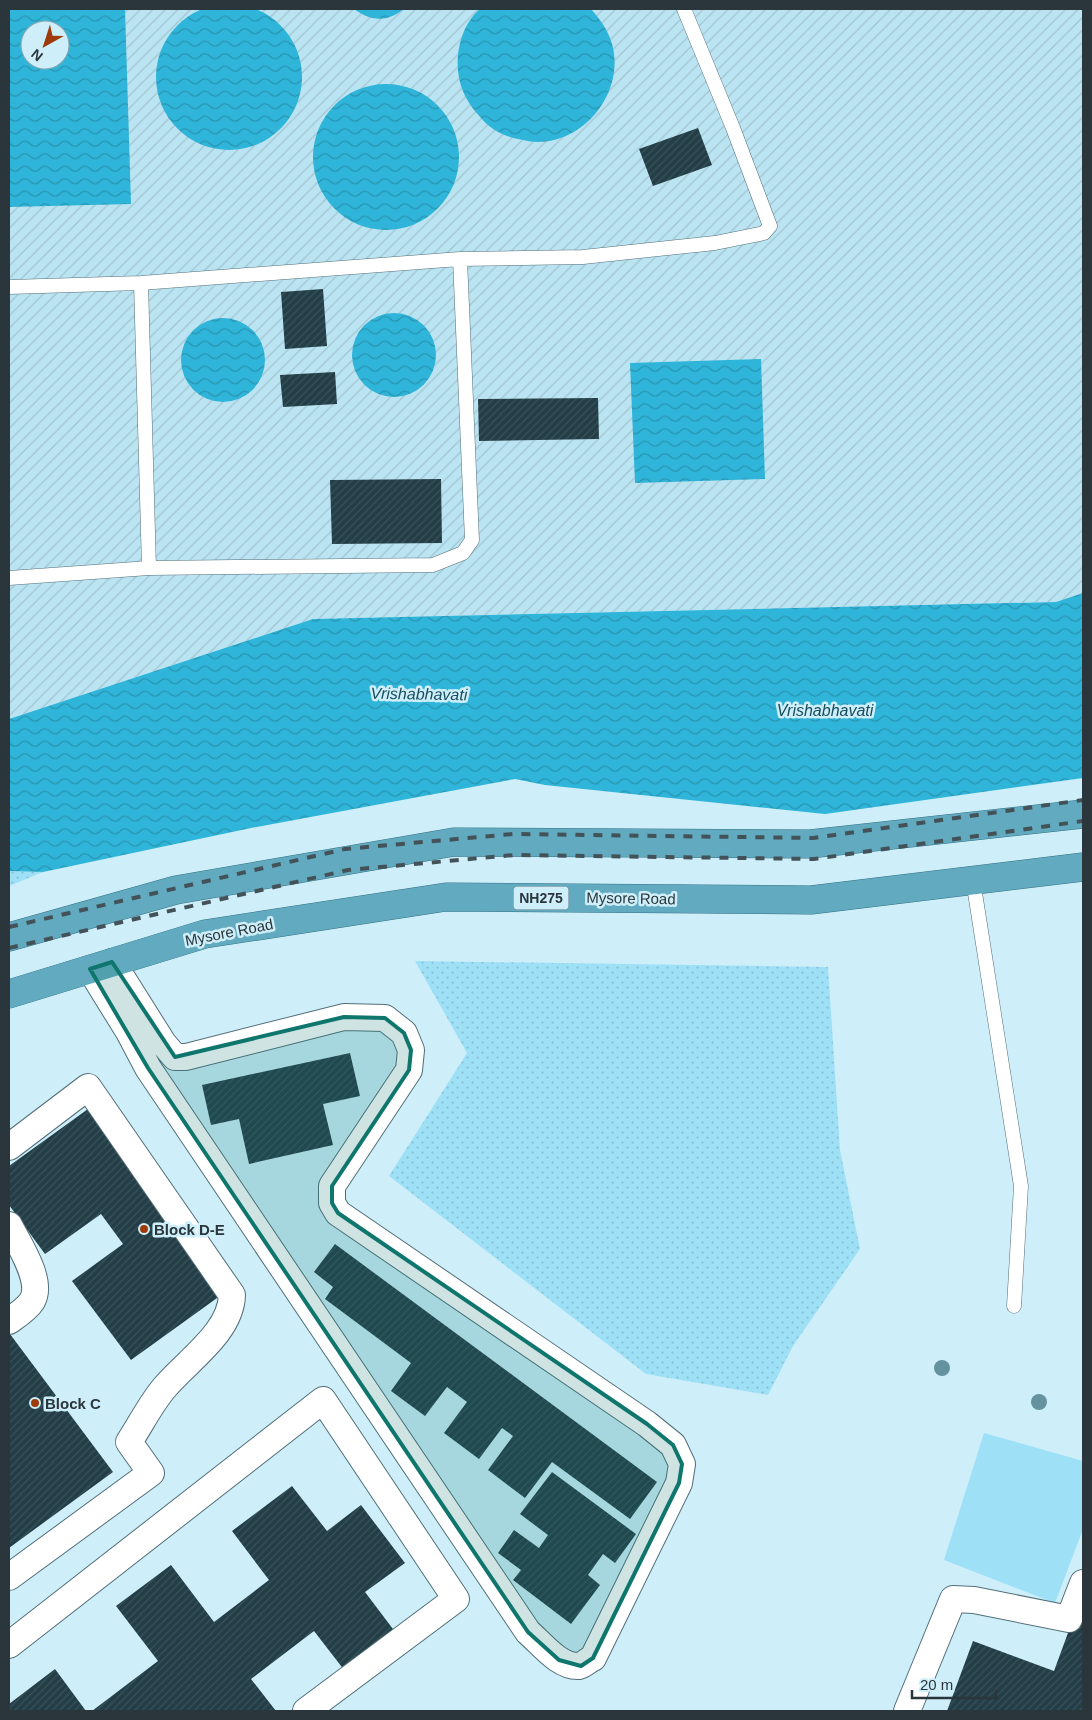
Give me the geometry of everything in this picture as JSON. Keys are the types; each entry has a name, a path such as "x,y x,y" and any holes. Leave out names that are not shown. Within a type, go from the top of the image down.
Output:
{"highway":[{"path":"9,937 176,890 454,842 810,844 1083,814"},
{"name":"Mysore Road","path":"9,994 205,934 446,897 811,900 1083,866"}],"street":[{"path":"101,966 175,1057"},
{"path":"101,966 128,1032 148,1068 528,1632 559,1660 571,1665 581,1666 593,1658 679,1483 682,1464 673,1445 647,1424 338,1213 332,1203 332,1186 410,1070 411,1050 404,1033 385,1018 344,1017 186,1057 175,1057 148,1068"},
{"path":"9,1147 88,1087 221,1277 232,1295 232,1305 223,1326 164,1388 130,1442 150,1473 9,1577"},
{"path":"9,1225 32,1270 35,1285 33,1299 9,1321"},
{"path":"9,1645 322,1400 456,1599 306,1711"},
{"path":"907,1711 953,1599 974,1600 1069,1619 1083,1583"}],"lane":[{"path":"9,287 141,283 460,259 583,257 715,243 764,233 770,226 733,128 684,9"},
{"path":"9,578 149,568 433,565 463,554 472,540 460,259"},
{"path":"141,283 149,568"},
{"path":"972,880 1021,1186 1014,1306"}],"highlighted area":[{"path":"112,962 175,1057 344,1017 385,1018 404,1033 411,1050 409,1070 332,1186 332,1203 338,1213 647,1424 673,1445 682,1464 679,1483 593,1658 581,1666 559,1660 528,1632 148,1068 90,969"}],"shaded area":[{"path":"9,9 1083,9 1083,593 1056,602 313,619 9,719"},
{"path":"9,871 43,872 9,886"},
{"path":"415,961 828,967 840,1150 860,1249 793,1346 768,1395 646,1374 389,1176 467,1053"},
{"path":"984,1433 1083,1461 1083,1529 1055,1603 944,1560"}],"water":[{"path":"229,4 257,10 280,26 296,49 302,77 296,105 280,128 257,144 229,150 201,144 178,128 162,105 156,77 162,49 178,26 201,10"},
{"path":"9,9 125,9 131,204 9,207"},
{"path":"354,9 404,9 392,16 379,19 367,16"},
{"path":"480,9 591,9 602,22 610,37 615,65 612,82 606,98 597,112 571,134 555,140 536,142 517,139 494,130 472,107 463,91 458,71 458,54 462,37 469,22"},
{"path":"386,84 414,89 438,105 454,129 459,157 454,185 438,209 414,225 386,230 358,225 334,209 318,185 313,157 318,129 334,105 358,89"},
{"path":"394,313 410,316 424,325 433,339 436,355 433,371 424,385 410,394 394,397 378,394 364,385 355,371 352,355 355,339 364,325 378,316"},
{"path":"223,318 239,321 253,330 262,344 265,360 262,376 253,390 239,399 223,402 207,399 193,390 184,376 181,360 184,344 193,330 207,321"},
{"path":"761,359 765,479 635,483 630,363"},
{"name":"Vrishabhavati","path":"1083,593 1083,778 825,814 545,785 515,779 251,828 43,872 9,871 9,719 313,619 1056,602"}],"building":[{"path":"698,128 712,165 653,186 639,149"},
{"path":"323,289 327,346 285,349 281,292"},
{"path":"335,372 337,404 283,407 280,375"},
{"path":"598,398 599,439 479,441 478,399"},
{"path":"441,479 442,543 332,544 330,480"},
{"path":"350,1053 360,1096 323,1104 333,1145 249,1164 239,1119 211,1125 202,1085"},
{"name":"Block D-E","path":"88,1109 224,1293 131,1360 72,1281 123,1244 101,1214 45,1254 9,1205 9,1166"},
{"path":"335,1244 657,1482 630,1519 552,1462 525,1498 488,1470 513,1436 502,1428 479,1459 444,1433 467,1402 447,1387 425,1416 391,1391 411,1363 325,1299 333,1287 314,1272"},
{"name":"Block C","path":"9,1335 113,1472 9,1548"},
{"path":"552,1472 636,1534 615,1563 603,1554 588,1575 600,1585 571,1624 513,1580 521,1570 498,1553 514,1530 539,1548 548,1535 520,1514"},
{"path":"292,1486 327,1531 361,1505 405,1563 365,1592 399,1637 348,1675 314,1631 251,1679 276,1711 92,1711 158,1661 116,1606 171,1565 214,1622 269,1580 232,1531"},
{"path":"1083,1592 1083,1711 947,1711 973,1641 1054,1671"},
{"path":"55,1669 86,1711 11,1711 9,1704"}],"railway":[{"path":"9,927 345,849 513,834 813,838 1083,800"},
{"path":"9,948 348,870 514,855 814,859 1083,821"}],"place":[{"name":"Block D-E","path":"144,1229"},
{"name":"Block C","path":"35,1403"}]}
